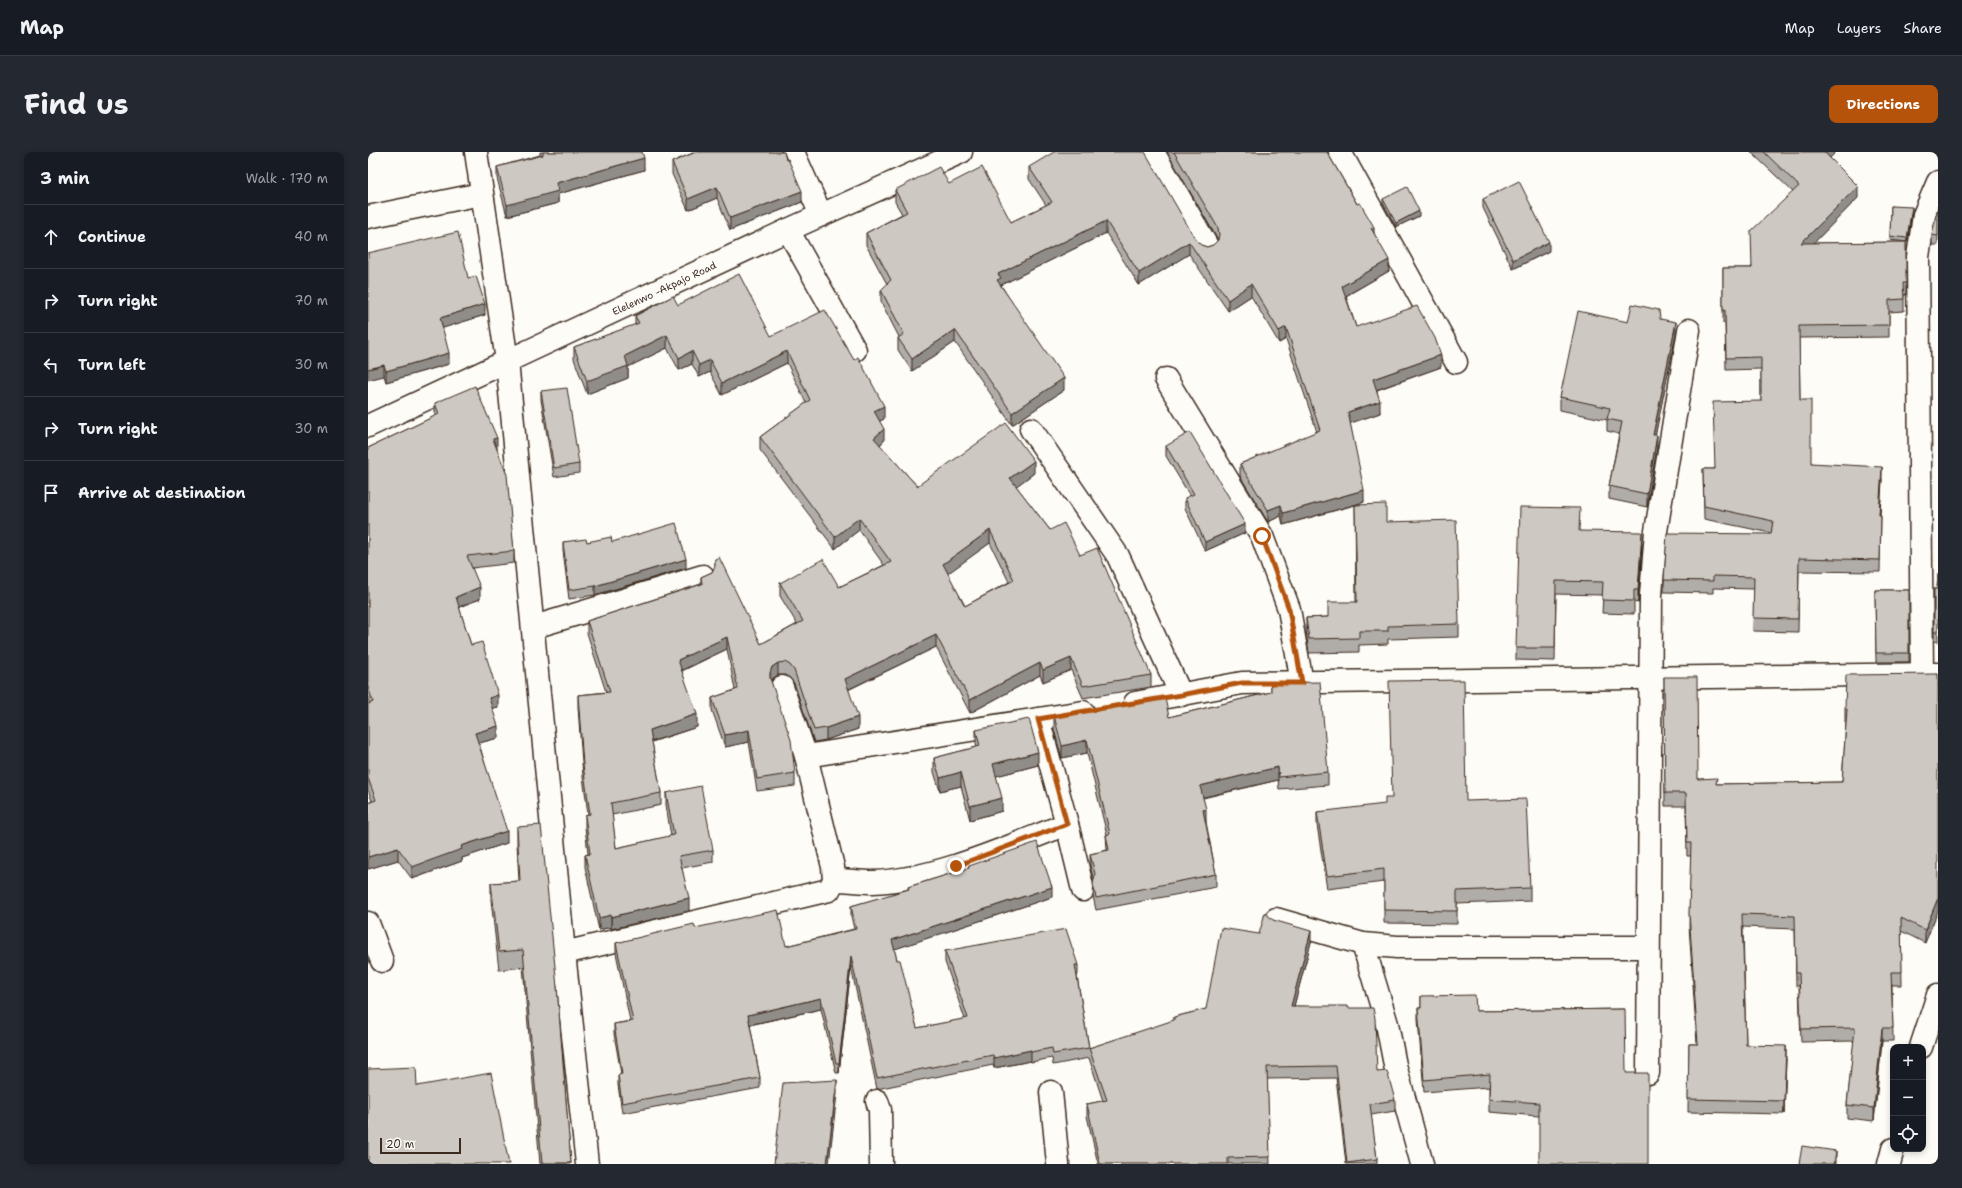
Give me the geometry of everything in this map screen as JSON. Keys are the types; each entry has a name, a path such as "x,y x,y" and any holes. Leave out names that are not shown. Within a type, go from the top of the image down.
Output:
{"street":[{"path":"476,152 481,194 507,361 534,627 564,953 587,1164"},
{"path":"793,152 821,215"},
{"name":"Elelenwo -Akpajo Road","path":"368,426 788,230 961,152"},
{"path":"1153,152 1208,246"},
{"path":"1340,152 1456,362"},
{"path":"806,756 1110,707 1242,683 1930,673 1918,257 1924,215 1938,182"},
{"path":"368,217 481,194"},
{"path":"788,230 855,350"},
{"path":"1648,1072 1651,595 1656,532 1688,330"},
{"path":"1166,379 1262,536 1289,609 1302,683"},
{"path":"1031,429 1118,556 1181,695"},
{"path":"534,627 704,576"},
{"path":"564,953 829,890 834,880 833,867 806,756 782,687"},
{"path":"1038,719 1067,824 1083,890"},
{"path":"834,880 874,882 905,878 956,866 1067,824"},
{"path":"1276,919 1363,944 1397,947 1648,947"},
{"path":"368,923 382,961"},
{"path":"1363,944 1387,1024 1395,1065 1422,1164"},
{"path":"1923,1044 1938,995"},
{"path":"1051,1092 1058,1164"},
{"path":"877,1101 880,1110 881,1164"},
{"path":"1889,1164 1892,1152"}],"building":[{"path":"543,152 642,152 644,158 556,183 558,191 507,205 497,167 543,155"},
{"path":"696,152 784,152 786,160 788,159 802,191 730,218 717,187 688,199 672,162"},
{"path":"1054,152 1145,152 1196,240 1201,245 1207,247 1213,245 1218,240 1218,228 1174,152 1327,152 1357,204 1360,203 1374,227 1371,228 1389,260 1342,286 1356,327 1417,306 1435,338 1441,355 1373,379 1380,401 1348,412 1364,490 1283,513 1281,505 1268,510 1240,464 1320,430 1286,327 1279,331 1251,284 1228,300 1189,242 1139,273 1106,221 998,274 1001,278 997,280 1064,378 1012,413 955,330 912,359 898,338 904,334 881,290 891,280 866,233 907,212 895,190 939,167 949,184 982,167 1011,222 1052,202 1029,167"},
{"path":"1764,152 1824,152 1858,186 1801,243 1906,242 1906,283 1903,283 1904,299 1889,300 1889,325 1799,326 1800,400 1811,400 1811,463 1882,467 1879,515 1881,515 1880,560 1799,558 1798,619 1753,618 1754,577 1713,576 1713,581 1664,580 1667,533 1771,534 1773,521 1704,506 1703,469 1715,469 1713,402 1761,401 1761,357 1726,358 1725,310 1723,310 1723,268 1752,268 1751,231 1799,186"},
{"path":"1519,181 1549,242 1513,260 1483,199"},
{"path":"1407,187 1419,211 1396,223 1383,199"},
{"path":"1891,206 1912,207 1907,238 1890,236"},
{"path":"1938,206 1938,236 1932,235"},
{"path":"458,232 468,278 476,276 485,304 440,318 449,353 386,371 384,365 368,369 368,253"},
{"path":"739,274 771,336 825,310 854,360 858,357 884,406 874,411 884,429 874,438 917,486 1006,423 1034,461 1010,478 1050,530 1064,523 1080,555 1097,548 1151,675 1083,686 1071,658 1043,670 1040,663 970,700 936,635 845,679 858,717 826,728 814,730 794,670 785,662 778,663 772,667 770,678 791,740 795,773 757,779 749,730 725,735 712,698 738,689 727,637 678,660 697,714 650,730 661,793 611,803 616,848 674,835 666,793 701,786 713,850 679,856 689,898 611,917 611,915 599,918 585,855 590,854 585,815 590,814 583,765 578,695 610,692 587,621 702,584 701,577 712,572 715,566 715,559 719,557 761,644 803,621 780,583 823,559 839,587 891,562 859,518 835,537 760,437 810,400 787,351 722,383 710,360 699,365 692,351 679,358 667,335 625,356 628,366 587,381 574,347 639,323 635,316 673,296 678,305","holes":["990,530 1014,580 965,606 943,564"]},
{"path":"1632,304 1659,310 1660,319 1676,322 1653,435 1657,435 1647,494 1609,486 1622,422 1607,419 1610,408 1560,397 1578,311 1628,322"},
{"path":"475,386 497,438 493,439 507,475 514,551 467,556 480,587 456,597 471,645 482,642 498,695 489,698 498,726 475,733 507,831 461,846 462,849 412,867 398,848 368,857 368,803 376,800 368,778 368,704 373,702 368,687 368,448 439,414 435,403"},
{"path":"567,388 579,464 554,468 541,391"},
{"path":"1190,432 1245,524 1205,542 1185,498 1194,494 1166,446"},
{"path":"1386,504 1386,522 1456,520 1459,624 1388,626 1388,631 1359,631 1359,638 1309,639 1306,618 1328,617 1328,602 1357,602 1355,505"},
{"path":"1520,507 1580,508 1579,531 1642,532 1638,590 1634,590 1634,601 1602,600 1603,582 1556,581 1555,648 1516,648"},
{"path":"676,523 686,559 595,586 569,590 563,542 586,539 587,542 611,537 612,542"},
{"path":"1938,574 1938,632 1934,632 1934,589 1937,589"},
{"path":"1875,590 1909,590 1909,653 1876,653"},
{"path":"1938,674 1938,898 1925,930 1901,918 1902,972 1891,972 1893,1028 1882,1028 1874,1108 1847,1105 1855,1028 1801,1029 1799,973 1796,973 1795,916 1742,914 1746,1045 1786,1046 1784,1101 1688,1099 1689,1044 1698,1044 1689,913 1691,843 1687,843 1686,793 1665,793 1664,677 1697,677 1698,779 1717,778 1716,784 1842,782 1847,709 1845,709 1846,675"},
{"path":"1464,680 1466,801 1526,799 1530,888 1457,891 1457,911 1384,910 1384,869 1327,876 1317,812 1385,804 1385,798 1392,798 1389,681"},
{"path":"1320,682 1328,772 1279,777 1278,767 1200,786 1206,809 1203,810 1216,874 1096,898 1093,884 1095,874 1090,854 1109,850 1106,835 1110,834 1087,740 1062,746 1054,716 1165,698 1169,717 1271,692 1271,683"},
{"path":"1029,719 1038,752 993,764 1002,798 970,806 961,772 940,778 934,758 980,746 976,730"},
{"path":"541,825 557,987 571,1163 542,1163 523,950 499,952 491,883 520,881 517,827"},
{"path":"1037,842 1052,887 892,940 897,960 900,960 917,1028 968,1018 945,951 1066,929 1078,965 1075,965 1089,1048 1053,1054 1052,1048 1031,1052 1031,1050 994,1058 993,1055 877,1078 851,956 839,1063 836,1063 821,998 748,1015 760,1078 622,1103 618,1075 622,1074 614,1024 633,1021 616,943 694,924 695,928 778,910 786,946 856,929 851,906 909,889 908,887 969,868 969,866"},
{"path":"1265,913 1273,920 1311,931 1291,1006 1348,1006 1348,1008 1373,1008 1375,1018 1377,1072 1387,1071 1395,1100 1370,1104 1377,1159 1347,1163 1336,1066 1267,1067 1270,1157 1228,1158 1228,1164 1100,1164 1087,1104 1107,1100 1089,1048 1174,1020 1174,1017 1206,1009 1221,928 1259,934"},
{"path":"1475,995 1476,1011 1625,1009 1626,1073 1648,1073 1648,1164 1539,1164 1539,1103 1489,1099 1490,1074 1424,1080 1418,1008 1421,1008 1421,996"},
{"path":"416,1067 417,1086 491,1073 509,1164 368,1164 368,1069"},
{"path":"837,1080 827,1164 774,1164 783,1083"},
{"path":"1802,1146 1836,1151 1834,1164 1799,1164"}],"route":[{"path":"956,866 1067,824 1038,719 1181,695 1242,683 1302,683 1289,609 1262,536"}]}
